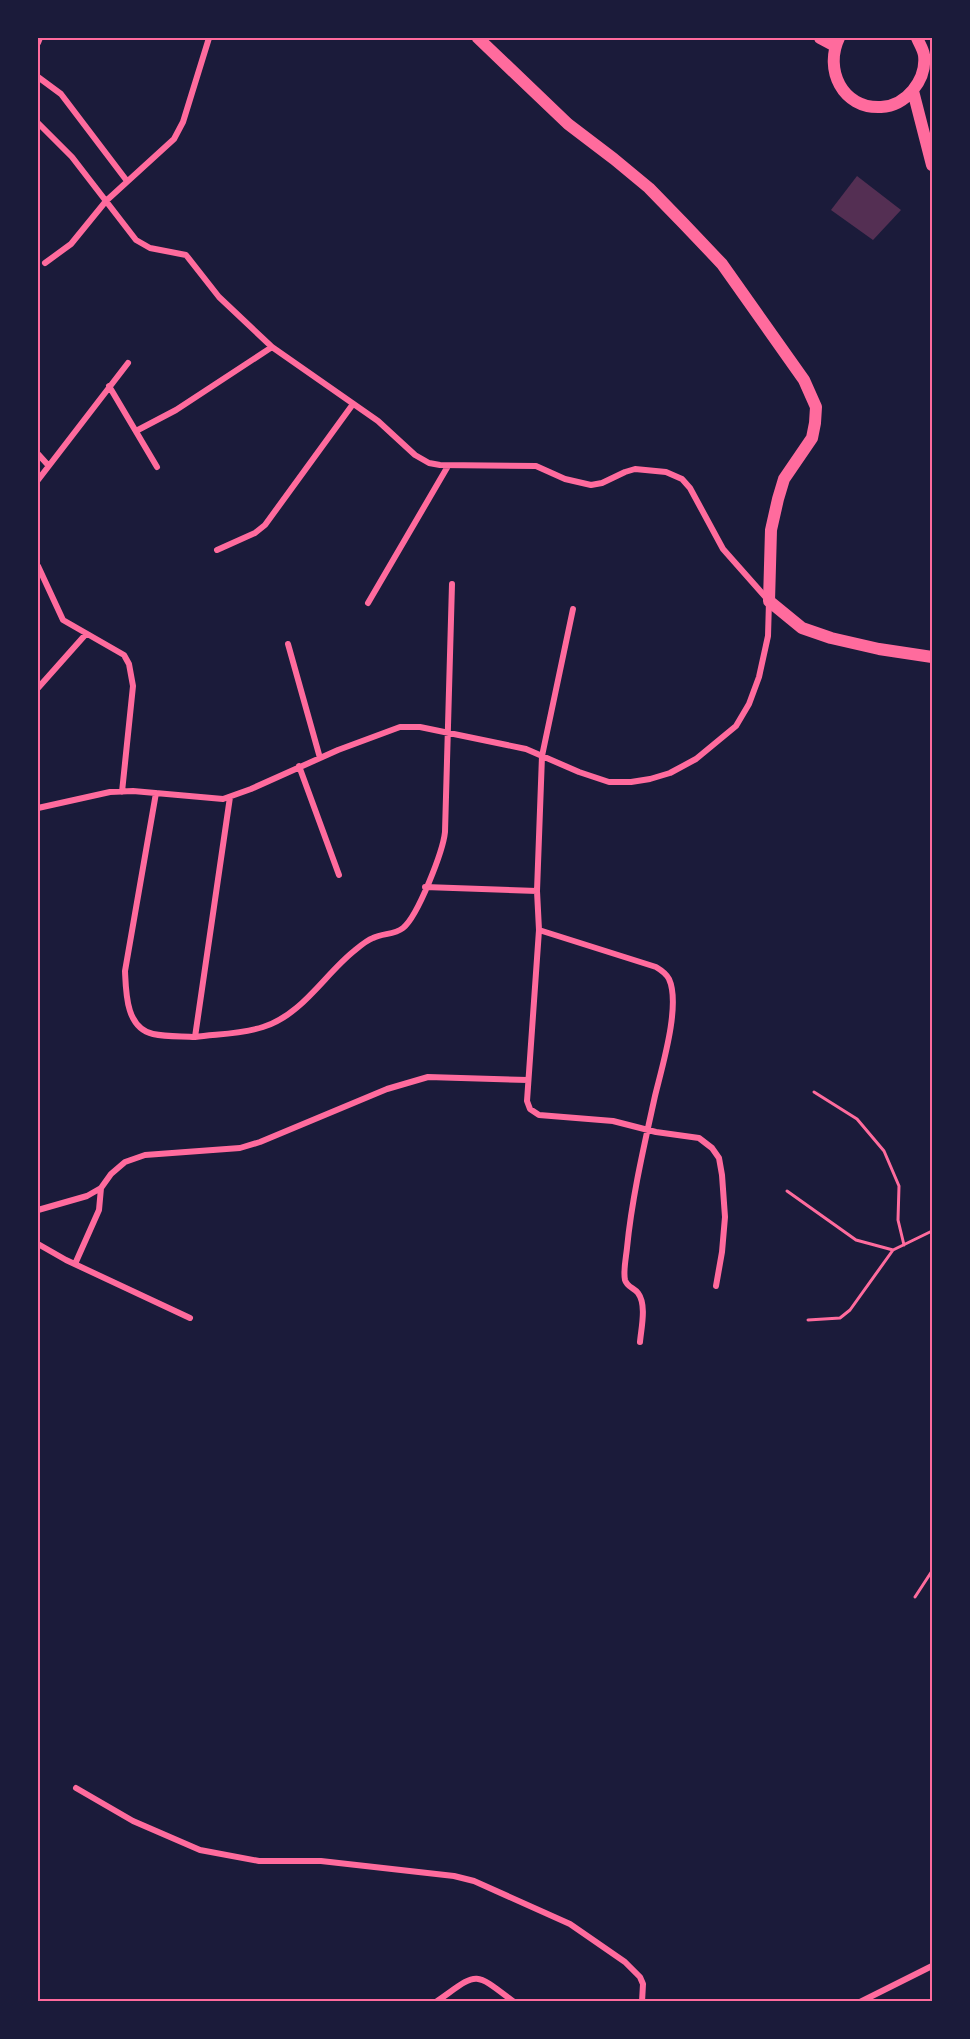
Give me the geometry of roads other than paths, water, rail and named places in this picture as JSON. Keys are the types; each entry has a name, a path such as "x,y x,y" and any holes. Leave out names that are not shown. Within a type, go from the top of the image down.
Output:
{"main road":[{"path":"478,38 568,124 649,188 684,224 722,264 804,380 816,407 815,423 812,438 784,479 778,499 771,530 770,601 802,628 831,638 879,649 933,657"},
{"path":"820,38 837,42 833,64 837,81 848,96 863,105 881,107 898,103 913,91 922,74 924,55 917,38"},
{"path":"913,91 933,165"}],"street":[{"path":"38,43 40,38"},
{"path":"45,263 71,244 106,201 174,139 183,122 209,38"},
{"path":"922,74 933,61"},
{"path":"38,77 61,94 128,181"},
{"path":"38,123 72,157 136,240 150,248 186,255 219,297 272,347 378,421 415,455 429,463 448,466 536,466 565,479 591,484 602,483 635,469 666,472 682,479 690,488 723,549 770,601 768,636 759,678 749,704 736,726 696,759 670,773 650,779 609,782 526,749 420,727 400,728 299,766 223,799 156,793 110,792 38,808"},
{"path":"135,431 176,410 272,347"},
{"path":"38,480 128,363"},
{"path":"109,386 157,467"},
{"path":"217,550 255,533 265,525 353,404"},
{"path":"38,454 48,465"},
{"path":"368,603 448,466"},
{"path":"38,566 63,620 124,655 129,664 133,686 122,792"},
{"path":"156,793 125,971 126,1000 140,1028 152,1034 195,1037 264,1027 284,1017 308,997 353,952 373,938 396,932 404,927 412,918 438,863 447,817 452,584"},
{"path":"573,609 542,756 537,891 539,930 527,1101 530,1108 539,1115 613,1121 699,1138 712,1148 719,1158 725,1217 716,1286"},
{"path":"38,688 86,634"},
{"path":"288,644 320,758"},
{"path":"299,766 339,874"},
{"path":"195,1037 230,797"},
{"path":"425,887 537,891"},
{"path":"539,930 656,967 663,971 669,979 672,992 671,1025 647,1129 630,1224 626,1268 625,1281 638,1293 642,1302 640,1342"},
{"path":"38,1210 87,1196 100,1188 125,1161 145,1155 240,1148 387,1089 428,1077 528,1080"},
{"path":"75,1264 99,1210 100,1188"},
{"path":"38,1244 190,1318"},
{"path":"76,1788 133,1821 210,1852 260,1861 321,1861 445,1875 474,1881 570,1924 625,1962 644,1984 642,2001"},
{"path":"860,2001 933,1966"},
{"path":"436,2001 464,1982 476,1977 486,1980 514,2001"}]}
